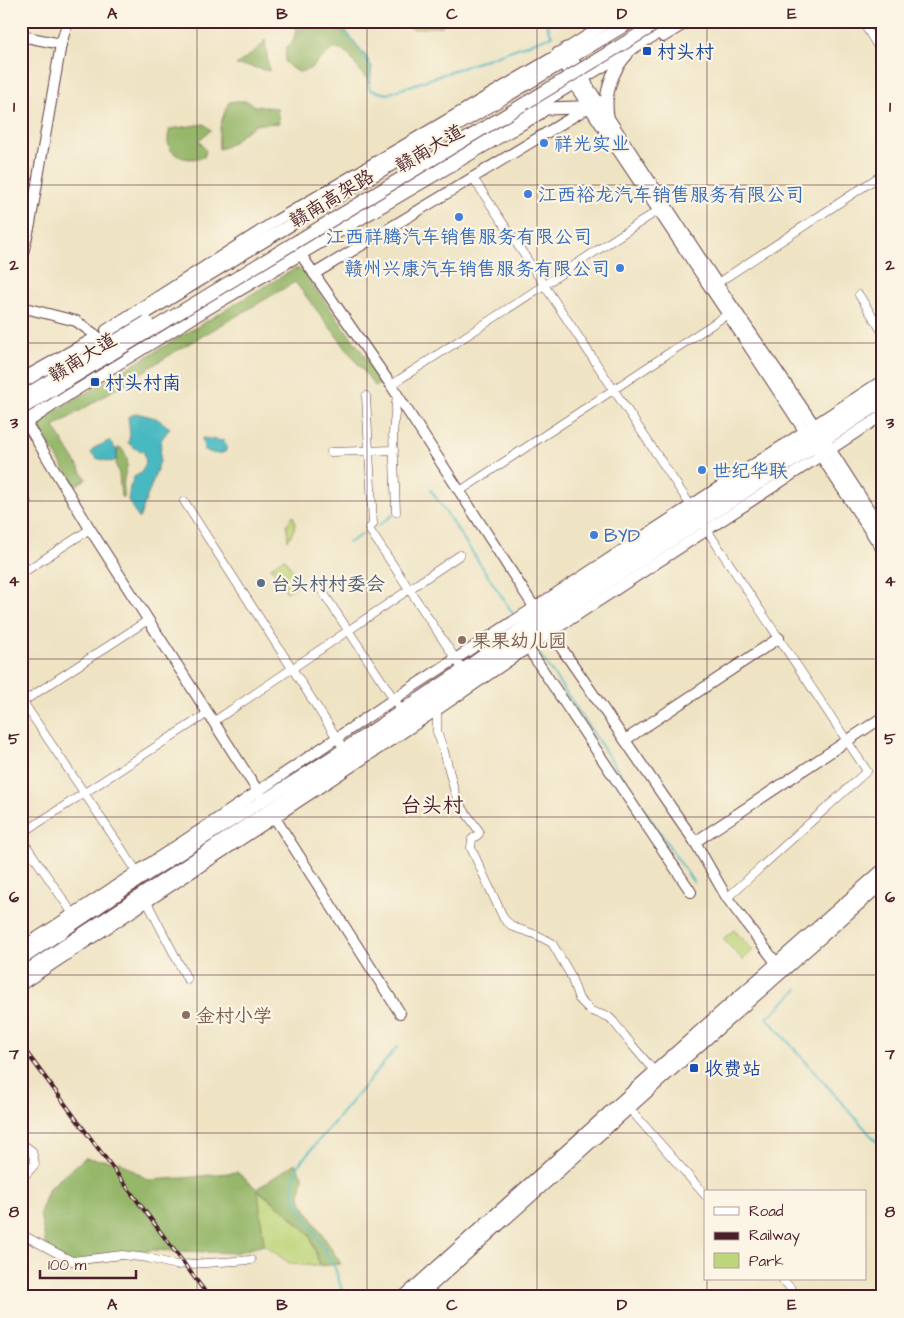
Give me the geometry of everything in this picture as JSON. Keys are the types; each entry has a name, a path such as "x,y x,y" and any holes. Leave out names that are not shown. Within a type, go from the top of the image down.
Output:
{"main road":[{"name":"赣南大道","path":"21,389 565,55 632,21"},
{"name":"赣南高架路","path":"21,398 646,21"},
{"name":"赣南高架路","path":"22,418 259,264 661,21"},
{"name":"赣南大道","path":"22,418 53,396 677,21"},
{"path":"608,118 606,111 609,85 615,71 621,60 641,43"},
{"path":"565,55 590,107 662,208 817,440 883,550"},
{"path":"578,80 608,118 662,208"},
{"path":"531,109 590,107"},
{"path":"488,145 501,126"},
{"path":"714,286 728,314 883,532"},
{"path":"40,377 53,396"},
{"path":"817,440 883,390"},
{"path":"21,974 468,678 542,620 817,440 883,402"},
{"path":"21,960 140,875 269,809"},
{"path":"418,1297 629,1108 883,870"},
{"path":"404,1297 655,1072 883,882"}],"street":[{"path":"21,261 30,224 62,44 68,21"},
{"path":"21,379 96,336 277,220 565,55 610,21"},
{"path":"400,1013 90,529 22,418 70,394 205,311 540,114 578,80 621,60 689,21"},
{"path":"862,21 883,55"},
{"path":"21,36 62,44"},
{"path":"314,274 590,107"},
{"path":"714,286 883,174"},
{"path":"473,178 868,772 728,898"},
{"path":"391,385 662,208"},
{"path":"301,255 397,394 542,620 695,842 728,898 780,967"},
{"path":"859,295 883,333"},
{"path":"21,308 76,321 96,336"},
{"path":"460,491 728,314"},
{"path":"21,948 73,914 140,875 258,791 455,659 542,620 699,518 817,440 883,380"},
{"path":"396,512 393,433 397,394"},
{"path":"366,396 373,524 369,529 468,678"},
{"path":"817,440 883,414"},
{"path":"330,452 394,450"},
{"path":"184,502 349,756"},
{"path":"21,574 90,529"},
{"path":"21,834 85,793 292,668 460,556"},
{"path":"318,584 406,718"},
{"path":"140,875 22,702 148,620"},
{"path":"21,985 147,902 269,809 406,718 437,710 468,678 528,648 542,620"},
{"path":"625,740 779,638"},
{"path":"528,648 691,892"},
{"path":"437,710 437,732 455,793 461,806 480,831 480,834 472,839 473,855 489,884 504,919 513,927 537,934 552,943 570,974 579,999 591,1011 614,1020 655,1072"},
{"path":"695,842 883,717"},
{"path":"21,838 73,914"},
{"path":"147,902 187,980"},
{"path":"629,1108 704,1194"},
{"path":"21,1143 32,1151 34,1164 21,1180"},
{"path":"21,1234 72,1261 122,1256 148,1258 176,1265 251,1260"},
{"path":"783,1280 799,1297"}],"green space":[{"path":"298,21 338,21 366,56 372,67 370,83 348,54 333,48 310,69 299,72 291,68 285,62 286,48 293,42"},
{"path":"400,21 445,21 442,26 413,29"},
{"path":"265,40 269,71 236,65 255,51"},
{"path":"247,101 255,106 277,108 279,123 256,125 230,144 219,149 219,131 224,113 229,102"},
{"path":"204,124 211,130 199,140 206,151 204,157 189,159 176,155 171,150 168,138 170,129"},
{"path":"294,269 299,269 303,272 385,383 375,386 295,282 173,353 54,427 86,479 75,486 42,433 43,420 47,416"},
{"path":"118,448 121,448 124,452 127,460 124,497 121,497 119,474 116,465"},
{"path":"293,516 295,525 288,540 287,524"},
{"path":"284,558 301,583 287,592 271,567"},
{"path":"734,930 753,950 743,960 723,939"},
{"path":"85,1158 120,1162 148,1180 237,1172 257,1189 295,1163 303,1177 300,1196 302,1203 341,1264 320,1266 310,1235 283,1209 258,1190 264,1245 234,1253 152,1250 77,1267 47,1252 40,1213 49,1188"},
{"path":"257,1190 283,1209 310,1235 320,1266 291,1264 264,1245"}],"water":[{"path":"136,413 156,418 170,428 161,440 160,461 139,519 128,500 134,477 141,473 146,463 144,452 128,443 130,435 128,417"},
{"path":"202,438 224,441 227,447 225,452 219,454 204,449"},
{"path":"109,441 117,450 116,460 111,462 96,458 91,453 94,448"}],"waterway":[{"path":"337,21 363,54 371,68 368,83 370,90 387,94 552,36 545,21"},
{"path":"431,490 514,615"},
{"path":"378,526 394,514"},
{"path":"348,543 363,534"},
{"path":"537,650 694,883"},
{"path":"798,989 767,1018 883,1149"},
{"path":"344,1297 335,1268 294,1197 293,1182 299,1164 398,1046"}],"railway":[{"path":"21,1045 209,1297"}],"place":[{"name":"村头村","path":"647,51"},
{"name":"祥光实业","path":"544,143"},
{"name":"江西裕龙汽车销售服务有限公司","path":"528,194"},
{"name":"江西祥腾汽车销售服务有限公司","path":"459,217"},
{"name":"赣州兴康汽车销售服务有限公司","path":"620,268"},
{"name":"村头村南","path":"95,382"},
{"name":"世纪华联","path":"702,470"},
{"name":"BYD","path":"594,535"},
{"name":"台头村村委会","path":"261,583"},
{"name":"果果幼儿园","path":"462,640"},
{"name":"金村小学","path":"186,1015"},
{"name":"收费站","path":"694,1068"}],"district":[{"name":"台头村","path":"432,805"}]}
